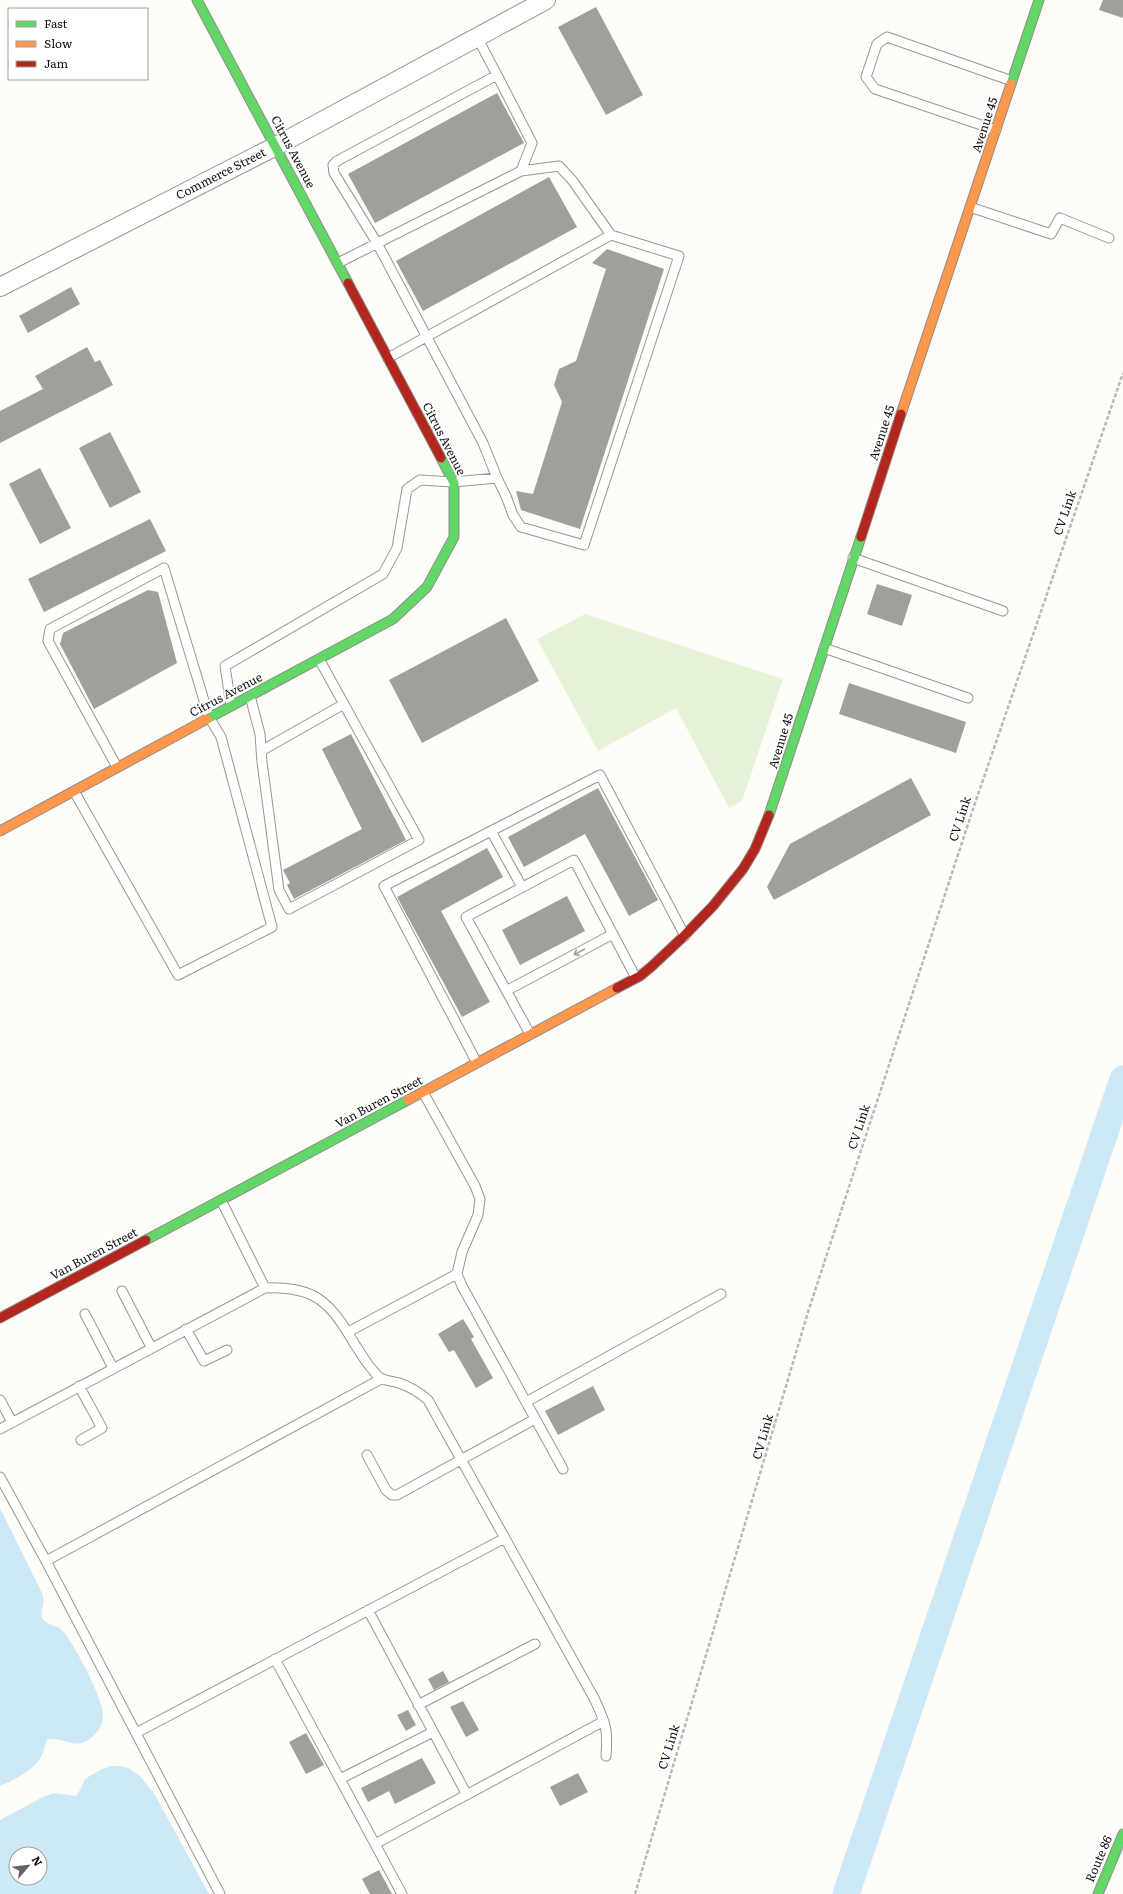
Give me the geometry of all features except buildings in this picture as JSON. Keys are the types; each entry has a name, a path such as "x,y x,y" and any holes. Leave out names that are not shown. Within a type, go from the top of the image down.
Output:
{"main road":[{"name":"Citrus Avenue","path":"0,831 393,619 426,587 454,537 453,482 276,146 197,0"},
{"name":"Avenue 45","path":"742,870 760,836 775,800 853,558 1039,0"},
{"name":"Van Buren Street","path":"0,1318 636,978 670,951 685,936 742,870"},
{"name":"Route 86","path":"1098,1894 1123,1834"}],"street":[{"name":"Commerce Street","path":"0,287 276,146 546,0"}],"lane":[{"path":"477,37 532,142 521,171"},
{"path":"996,130 875,89 866,77 877,44 887,37 1012,81"},
{"path":"338,263 377,243 521,171 559,166 572,180 611,235 679,256 584,545 521,527 513,515 483,443 377,243 334,173 333,165 337,161 497,75"},
{"path":"970,207 1051,234 1060,218 1109,238"},
{"path":"388,358 611,235"},
{"path":"231,706 225,666 383,574 397,548 408,488 420,480 453,482 497,478"},
{"path":"853,558 1003,611"},
{"path":"74,791 178,975 272,927 221,737 209,717 164,568 50,629 48,641 117,767"},
{"path":"824,648 968,698"},
{"path":"250,696 260,734 279,890 289,909 418,840 319,659"},
{"path":"261,751 344,704"},
{"path":"476,1063 384,886 600,776 685,936"},
{"path":"491,831 522,888"},
{"path":"530,1035 466,917 574,860 636,978"},
{"path":"506,991 613,934"},
{"path":"423,1092 475,1186 480,1199 478,1215 462,1252 457,1274 462,1286 563,1469"},
{"path":"221,1200 265,1288"},
{"path":"348,1332 457,1274"},
{"path":"0,1429 265,1288 286,1287 300,1290 320,1300 335,1312 367,1364 381,1379 415,1389 428,1400 595,1700 604,1721 607,1733 606,1756"},
{"path":"122,1291 152,1347"},
{"path":"526,1402 721,1294"},
{"path":"85,1314 113,1368"},
{"path":"186,1329 204,1361 227,1350"},
{"path":"46,1561 381,1379"},
{"path":"79,1386 102,1428 81,1440"},
{"path":"0,1400 12,1422"},
{"path":"367,1455 386,1490 392,1495 397,1495 535,1419"},
{"path":"0,1477 46,1561 220,1894"},
{"path":"136,1733 505,1538"},
{"path":"368,1610 467,1795"},
{"path":"418,1705 535,1644"},
{"path":"275,1659 402,1894"},
{"path":"375,1844 604,1721"},
{"path":"340,1779 433,1732"}],"path":[{"name":"CV Link","path":"635,1894 811,1304 974,805 1123,373"}],"green space":[{"path":"585,614 783,679 742,801 729,808 676,708 598,751 537,639"}],"water":[{"path":"0,1508 42,1593 44,1601 41,1613 43,1619 47,1623 61,1629 68,1638 88,1672 99,1698 103,1716 102,1723 96,1733 83,1743 77,1744 58,1739 47,1740 39,1760 29,1770 18,1778 0,1786"},
{"path":"111,1766 128,1768 140,1776 155,1795 209,1894 0,1894 0,1820 53,1793 77,1796 85,1779 100,1770"}],"waterway":[{"path":"846,1894 1123,1079"}],"traffic: fast":[{"path":"197,0 348,283"},
{"path":"1011,84 1039,0"},
{"path":"207,719 393,619 427,587 454,537 454,483 441,458"},
{"path":"769,815 861,537"},
{"path":"146,1240 408,1100"},
{"path":"1098,1894 1123,1834"}],"traffic: slow":[{"path":"901,414 1011,84"},
{"path":"0,831 207,719"},
{"path":"408,1100 617,988"}],"traffic: jam":[{"path":"348,283 441,458"},
{"path":"861,537 901,414"},
{"path":"617,988 640,976 651,967 713,906 743,869 755,849 769,815"},
{"path":"0,1318 146,1240"}]}
